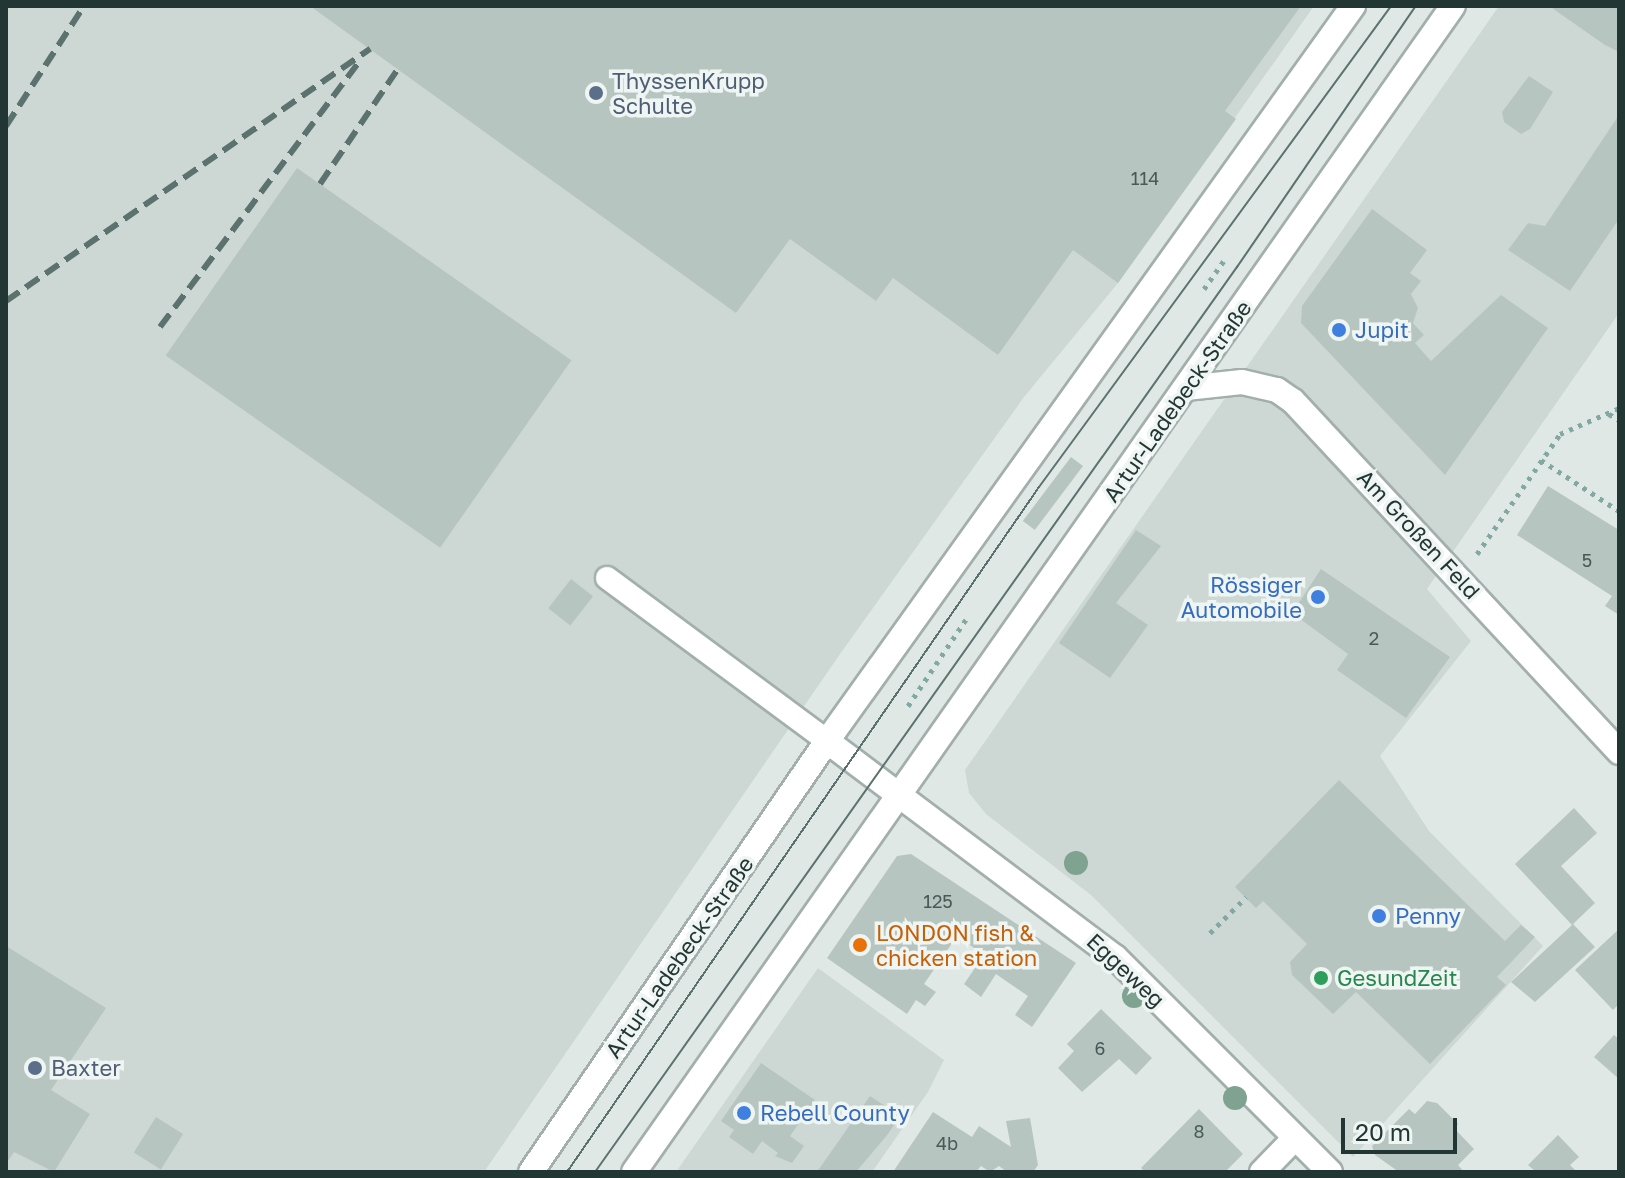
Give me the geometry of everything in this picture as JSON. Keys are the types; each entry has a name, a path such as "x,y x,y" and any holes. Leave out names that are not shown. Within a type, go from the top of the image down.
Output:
{"street":[{"name":"Artur-Ladebeck-Straße","path":"531,1172 827,741 1353,6"},
{"name":"Artur-Ladebeck-Straße","path":"634,1172 1453,6"},
{"name":"Am Großen Feld","path":"1186,388 1222,381 1264,385 1307,415 1619,752"},
{"path":"827,741 900,794"},
{"name":"Eggeweg","path":"900,794 1115,957 1330,1172"},
{"path":"1262,1172 1295,1138"}],"lane":[{"path":"607,578 827,741"}],"path":[{"path":"1204,289 1225,259"},
{"path":"1460,579 1541,460 1571,425 1619,408"},
{"path":"1608,413 1619,420"},
{"path":"1541,460 1619,511"},
{"path":"908,706 967,618"},
{"path":"1210,933 1246,897"}],"shaded area":[{"path":"6,6 1314,6 1118,283 1024,397 840,654 484,1172 6,1172"},
{"path":"1499,6 1619,6 1619,313 1427,589 1471,641 1380,756 1429,831 1543,946 1353,1157 1091,895 986,814 969,793 965,770"},
{"path":"818,968 944,1060 928,1092 872,1172 676,1172"}],"building":[{"path":"310,6 1301,6 1225,111 1236,119 1118,283 1073,250 998,355 893,278 876,301 790,239 736,313"},
{"path":"1549,6 1619,6 1619,52 1605,45"},
{"path":"1529,76 1553,92 1530,129 1521,134 1504,122 1502,112"},
{"path":"1619,115 1619,219 1570,291 1508,250 1528,223 1545,226"},
{"path":"297,168 571,360 440,548 166,356"},
{"path":"1372,209 1427,250 1410,273 1421,281 1411,294 1418,308 1413,323 1424,335 1415,343 1431,361 1501,295 1548,328 1445,475 1301,323 1302,306"},
{"path":"1071,457 1083,466 1035,530 1023,521"},
{"path":"1548,486 1619,530 1619,615 1605,606 1612,596 1517,535"},
{"path":"1136,530 1161,546 1116,603 1148,625 1110,678 1059,643"},
{"path":"1321,569 1450,657 1406,718 1337,670 1348,654 1292,613"},
{"path":"571,579 593,596 570,625 548,608"},
{"name":"Penny","path":"1339,780 1505,941 1521,925 1535,937 1497,977 1506,985 1430,1064 1356,992 1333,1014 1292,975 1290,962 1307,944 1263,901 1256,908 1235,887"},
{"path":"1574,808 1597,833 1561,866 1595,903 1573,924 1595,947 1535,1002 1511,982 1572,925 1515,864"},
{"path":"911,854 1076,963 1032,1027 1015,1015 1028,996 996,974 981,997 964,984 984,955 957,936 924,984 936,992 925,1006 916,1000 907,1014 827,958 897,856"},
{"path":"1619,929 1619,1004 1613,1010 1575,970"},
{"name":"Baxter","path":"6,946 106,1008 51,1090 90,1114 54,1172 14,1152 6,1164"},
{"path":"1101,1009 1152,1058 1136,1075 1119,1059 1082,1092 1058,1068 1074,1051 1067,1044"},
{"path":"1614,1035 1619,1039 1619,1079 1594,1057"},
{"path":"761,1063 815,1100 790,1136 804,1146 792,1163 775,1156 778,1153 762,1141 753,1154 729,1137 734,1130 721,1121"},
{"path":"870,1096 900,1116 888,1134 856,1172 817,1172"},
{"path":"1427,1101 1437,1103 1458,1124 1454,1128 1474,1149 1458,1165 1464,1172 1399,1172 1375,1155 1372,1146 1409,1109 1415,1114"},
{"path":"1199,1109 1243,1154 1225,1172 1145,1172 1141,1168"},
{"path":"933,1112 972,1137 979,1126 1011,1147 1006,1121 1030,1118 1038,1165 1033,1172 1007,1172 999,1166 990,1172 981,1166 976,1172 893,1172"},
{"path":"156,1117 183,1134 161,1170 134,1153"},
{"path":"1558,1135 1579,1157 1570,1165 1577,1172 1536,1172 1528,1165"}],"tram line":[{"path":"567,1172 1039,487 1391,6"},
{"path":"595,1172 1237,267 1416,6"}],"railway":[{"path":"6,126 84,6"},
{"path":"6,301 370,49"},
{"path":"160,327 360,61"},
{"path":"320,184 398,69"}],"place":[{"name":"ThyssenKrupp Schulte","path":"596,93"},
{"name":"Jupit","path":"1339,330"},
{"name":"Rössiger Automobile","path":"1318,597"},
{"name":"Penny","path":"1379,916"},
{"name":"LONDON fish & chicken station","path":"860,945"},
{"name":"GesundZeit","path":"1321,978"},
{"name":"Baxter","path":"35,1068"},
{"name":"Rebell County","path":"744,1113"}]}
